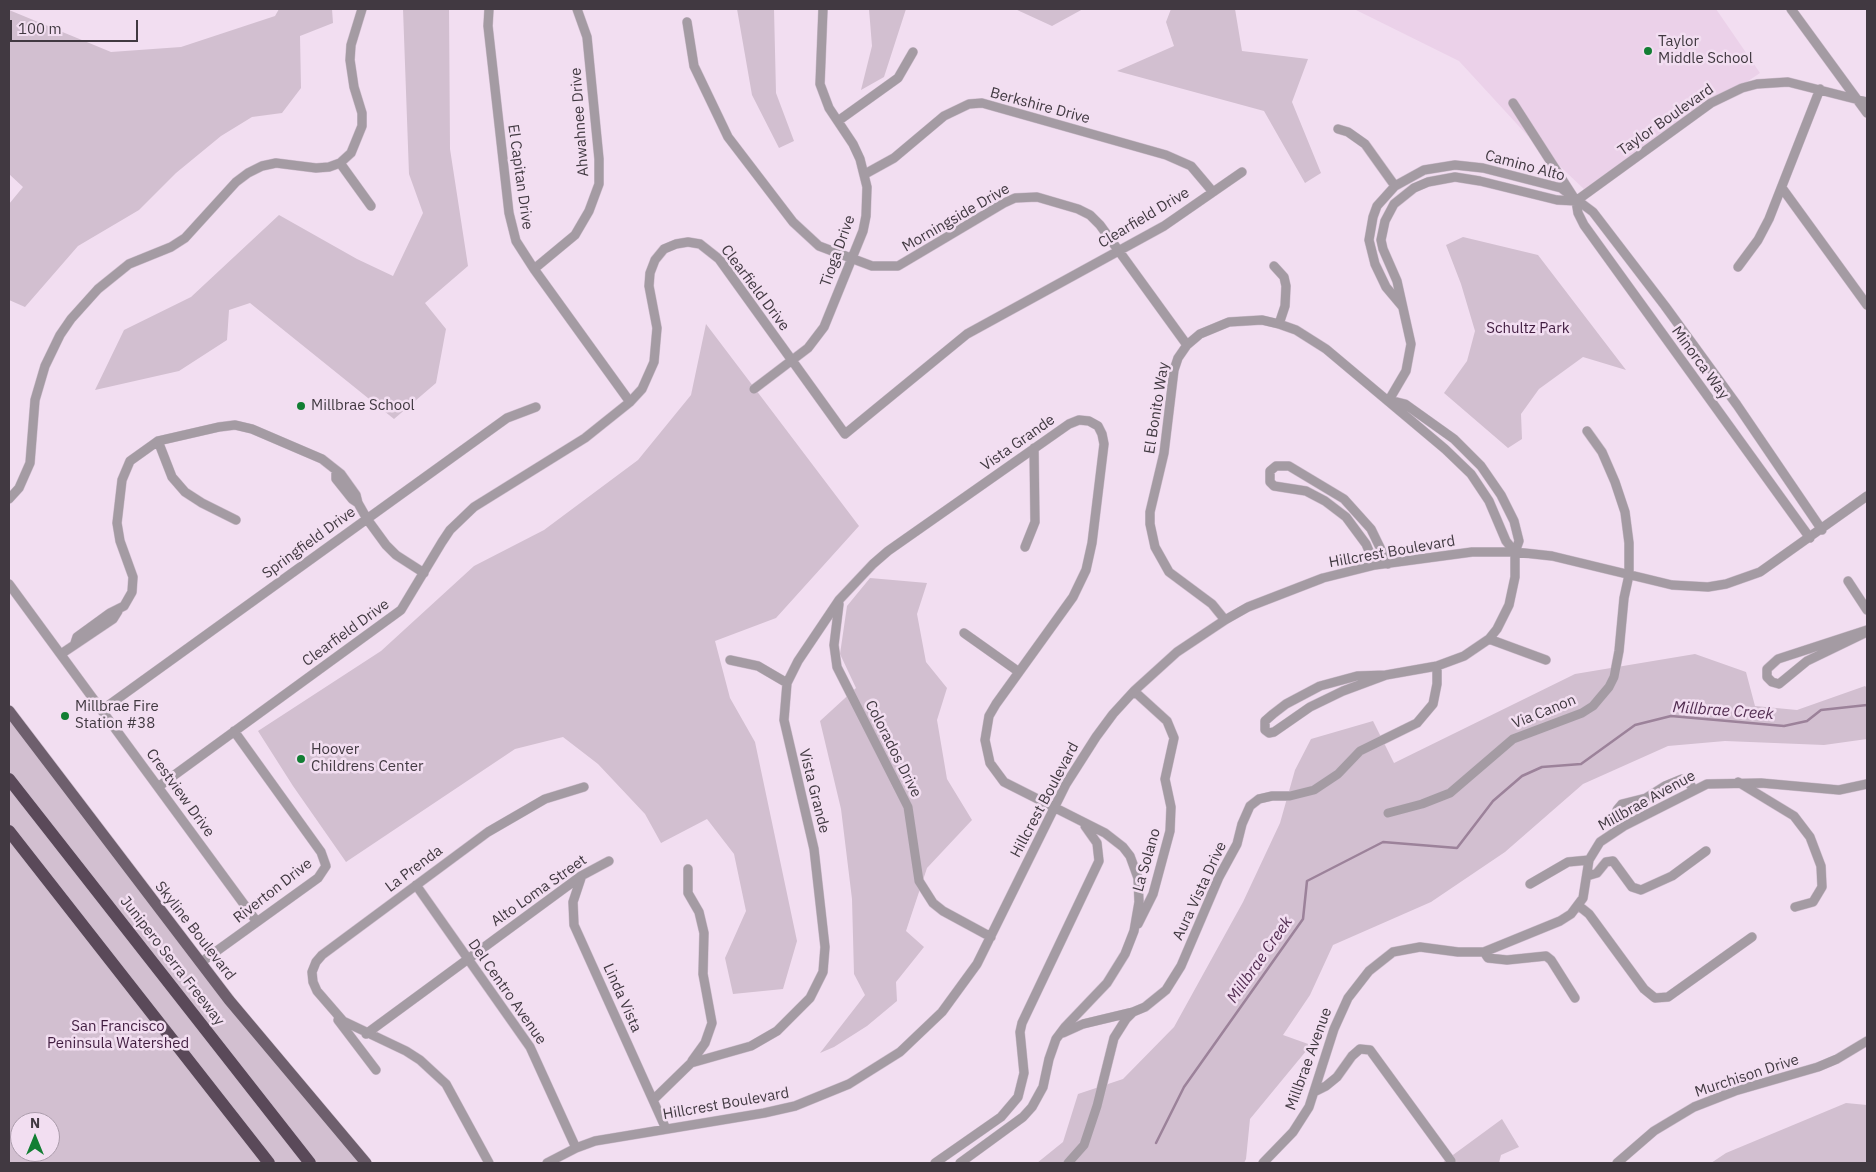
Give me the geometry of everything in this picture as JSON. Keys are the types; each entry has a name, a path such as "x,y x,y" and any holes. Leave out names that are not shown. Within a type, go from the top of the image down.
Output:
{"highway":[{"name":"Junipero Serra Freeway","path":"9,779 310,1163"},
{"path":"9,831 269,1163"}],"main road":[{"name":"Skyline Boulevard","path":"9,711 200,964 366,1163"}],"street":[{"path":"9,499 19,488 30,463 35,400 45,366 60,335 88,298 129,264 171,247 185,238 236,182 248,173 262,166 276,163 316,168 340,163 351,153 362,126 362,113 354,87 350,60 351,45 362,9"},
{"name":"El Capitan Drive","path":"489,9 488,26 509,213 516,241 534,270 630,402"},
{"name":"Ahwahnee Drive","path":"534,270 574,236 590,211 599,184 600,158 587,37 577,9"},
{"name":"Tioga Drive","path":"754,390 808,348 824,327 866,216 868,201 865,174 854,144 826,102 820,84 823,9"},
{"path":"1792,9 1863,102 1867,113"},
{"name":"Morningside Drive","path":"687,22 694,66 728,137 800,230 820,246 872,266 898,266 1004,203 1026,196 1078,209 1090,215 1119,251 1187,345"},
{"path":"838,121 898,78 913,52"},
{"name":"Taylor Boulevard","path":"1576,201 1726,95 1757,84 1773,82 1805,84 1863,102"},
{"path":"1738,267 1758,240 1782,188 1820,90"},
{"name":"Berkshire Drive","path":"865,174 894,158 950,112 969,104 982,103 1166,155 1191,166 1213,192"},
{"name":"Minorca Way","path":"1512,103 1576,201 1578,213 1584,225 1810,538"},
{"path":"1338,129 1353,135 1365,144 1395,186"},
{"path":"340,163 370,206"},
{"name":"Camino Alto","path":"1402,306 1386,287 1372,258 1369,240 1372,217 1377,206 1395,186 1424,170 1455,165 1469,166 1561,188 1576,201"},
{"name":"Clearfield Drive","path":"158,787 391,618 409,599 450,530 474,507 585,438 630,402 649,376 656,345 657,328 650,286 650,273 655,260 664,249 688,242 700,244 715,255 845,434 967,334 1164,226 1242,172"},
{"name":"Camino Alto","path":"1389,400 1400,384 1410,356 1410,332 1397,281 1382,249 1382,230 1388,212 1394,204 1414,188 1442,179 1467,178 1556,200 1576,201"},
{"path":"1782,188 1867,305"},
{"name":"Minorca Way","path":"1576,201 1593,212 1665,306 1737,405 1822,530"},
{"path":"1274,266 1284,277 1286,286 1285,306 1279,324"},
{"name":"El Bonito Way","path":"1225,620 1212,604 1169,572 1155,547 1150,524 1152,500 1168,432 1174,370 1178,358 1187,345 1214,327 1230,322 1262,320 1279,324 1312,339 1389,400 1471,474 1489,501 1506,541 1515,552"},
{"name":"El Bonito Way","path":"1386,676 1357,676 1320,686 1286,704 1273,714 1265,721 1265,730 1274,732 1326,698 1386,676 1437,666 1464,656 1489,638 1497,629 1510,605 1515,576 1515,552 1519,541 1514,522 1501,494 1481,466 1468,452 1433,422 1405,404 1389,400"},
{"name":"Springfield Drive","path":"102,710 507,418 536,407"},
{"name":"Vista Grande","path":"653,1100 691,1063 751,1046 777,1031 810,998 823,972 825,947 814,849 786,731 784,708 787,683 798,661 839,600 888,551 1069,424 1079,420 1089,421 1098,426 1104,444 1092,543 1086,570 1073,597 989,716 985,740 986,751 994,768 1004,782 1084,824 1097,843 1099,861 1022,1023 1020,1032 1024,1073 1018,1097 1001,1117 934,1163"},
{"path":"61,654 75,644 78,637 110,613 124,606 132,592 133,577 120,541 117,523 122,480 130,461 158,441 235,425 252,429 322,459 342,474 356,495 367,518 396,555 424,573"},
{"name":"Via Canon","path":"1388,813 1422,804 1450,793 1513,739 1593,706 1605,692 1614,677 1629,575 1627,527 1620,496 1602,452 1587,431"},
{"path":"158,441 172,477 186,492 202,503 236,520"},
{"path":"1025,547 1034,522 1034,448"},
{"path":"1375,565 1366,544 1346,517 1325,501 1306,491 1274,486 1270,482 1270,471 1276,466 1289,466 1344,499 1371,529 1388,564"},
{"name":"Hillcrest Boulevard","path":"547,1163 576,1148 614,1137 764,1113 795,1106 863,1077 900,1052 942,1012 960,989 991,936 1054,808 1096,737 1134,691 1177,652 1225,620 1297,586 1375,565 1465,553 1515,552 1569,559 1629,575 1690,588 1726,584 1760,572 1822,530 1867,496"},
{"path":"1848,581 1867,610"},
{"name":"Crestview Drive","path":"9,584 257,922"},
{"name":"Colorados Drive","path":"839,600 834,645 837,667 908,807 919,881 933,903 943,911 991,936"},
{"path":"1867,631 1807,661 1779,684 1772,682 1767,677 1767,669 1778,659 1867,631"},
{"path":"964,633 1019,672"},
{"path":"1489,638 1546,660"},
{"path":"730,660 758,666 787,683"},
{"name":"Aura Vista Drive","path":"1133,1012 1156,1000 1174,978 1219,876 1237,844 1243,819 1250,806 1259,800 1272,796 1290,796 1314,790 1338,774 1360,751 1417,723 1434,704 1437,666"},
{"name":"La Solano","path":"1134,691 1168,721 1174,738 1165,779 1171,808 1170,832 1153,894 1134,931"},
{"name":"Riverton Drive","path":"200,964 318,878 326,866 321,852 234,731"},
{"path":"1624,826 1617,810 1622,804 1646,798 1665,786 1682,779 1688,781 1693,789"},
{"path":"1738,782 1794,816 1810,837 1821,866 1822,887 1813,902 1795,907"},
{"name":"Millbrae Avenue","path":"1263,1163 1293,1132 1309,1107 1339,1014 1357,983 1369,970 1393,952 1420,947 1464,953 1484,952 1560,921 1579,906 1583,898 1589,860 1600,842 1624,826 1693,789 1707,784 1738,782 1839,790 1867,784"},
{"name":"La Prenda","path":"376,1070 349,1037 317,991 313,982 316,962 322,955 488,832 524,809 565,791 584,787"},
{"path":"960,1163 1023,1117 1032,1108 1043,1087 1049,1059 1056,1039 1071,1020 1108,983 1134,931 1140,890 1135,867 1126,851 1114,839 1084,824"},
{"path":"1587,876 1596,873 1606,862 1613,861 1632,887 1641,890 1672,876 1706,851"},
{"path":"1530,884 1568,862 1589,860"},
{"name":"Alto Loma Street","path":"366,1034 581,876 609,861"},
{"path":"688,869 688,893 699,912 704,933 703,974 712,1023 705,1043 691,1063"},
{"name":"Linda Vista","path":"581,876 573,902 574,925 666,1128"},
{"name":"Del Centro Avenue","path":"416,885 530,1047 576,1148"},
{"path":"1579,906 1589,914 1644,989 1655,998 1668,997 1752,936"},
{"path":"1484,952 1488,958 1507,960 1546,956 1551,960 1575,998"},
{"name":"La Prenda","path":"331,1009 343,1021 420,1060 446,1084 489,1163"},
{"path":"1056,1039 1073,1028 1133,1012"},
{"path":"1068,1163 1084,1145 1097,1106 1114,1038 1126,1019 1133,1012"},
{"name":"Murchison Drive","path":"1617,1163 1654,1131 1694,1107 1735,1091 1818,1067 1838,1059 1867,1042"},
{"path":"1314,1092 1326,1086 1337,1077 1356,1052 1365,1048 1370,1050 1451,1160"}],"shaded area":[{"path":"1354,9 1716,9 1760,73 1586,191 1527,135 1459,61"}],"green space":[{"path":"279,9 332,9 333,23 300,36 301,88 282,113 252,117 221,136 176,173 139,210 78,246 25,307 9,300 9,204 23,187 9,174 9,10 111,52 181,47 275,16"},
{"path":"403,9 449,9 450,149 468,266 425,303 446,329 436,383 394,419 250,303 229,310 227,340 179,371 95,390 124,330 191,297 279,215 357,259 393,276 423,213 409,174"},
{"path":"737,9 774,9 776,93 794,141 779,148 752,95"},
{"path":"869,9 906,9 884,77 861,90 872,46"},
{"path":"1015,9 1083,9 1052,26"},
{"path":"1171,9 1235,9 1242,51 1308,59 1292,102 1321,173 1305,183 1264,111 1117,71 1174,46 1166,22"},
{"name":"Schultz Park","path":"1463,237 1538,255 1626,370 1583,357 1539,389 1521,414 1522,439 1508,448 1444,393 1467,361 1475,331 1461,284 1446,245"},
{"path":"706,324 859,526 776,618 715,641 730,698 755,742 797,941 783,989 733,994 725,958 746,911 734,854 707,819 661,843 645,814 598,764 563,737 515,749 346,862 293,786 258,731 381,651 474,566 544,530 638,460 691,395"},
{"path":"870,578 927,583 917,614 926,662 947,688 937,720 947,779 972,820 927,868 906,931 924,947 896,982 897,1001 867,1026 834,1047 820,1053 865,995 854,974 852,899 841,809 820,721 856,688 840,654 847,606"},
{"path":"1695,654 1746,672 1755,706 1797,710 1865,686 1867,688 1867,739 1824,745 1725,741 1668,746 1583,784 1505,852 1431,902 1333,945 1310,995 1283,1035 1311,1045 1250,1119 1244,1163 1037,1163 1063,1142 1078,1094 1123,1079 1174,1027 1243,902 1280,823 1295,770 1311,739 1373,721 1394,763 1575,674"},
{"name":"San Francisco Peninsula Watershed","path":"9,712 200,963 367,1163 9,1163"},
{"path":"1846,1103 1867,1105 1867,1162 1711,1163 1726,1153"},
{"path":"1502,1119 1519,1147 1501,1155 1499,1163 1442,1163"}],"waterway":[{"name":"Millbrae Creek","path":"1156,1143 1184,1087 1303,919 1307,881 1383,842 1457,848 1493,801 1522,776 1542,767 1581,764 1635,725 1671,716 1784,726 1807,721 1821,710 1867,705"}],"place":[{"name":"Taylor Middle School","path":"1648,51"},
{"name":"Millbrae School","path":"301,406"},
{"name":"Millbrae Fire Station #38","path":"65,716"},
{"name":"Hoover Childrens Center","path":"301,759"}]}
